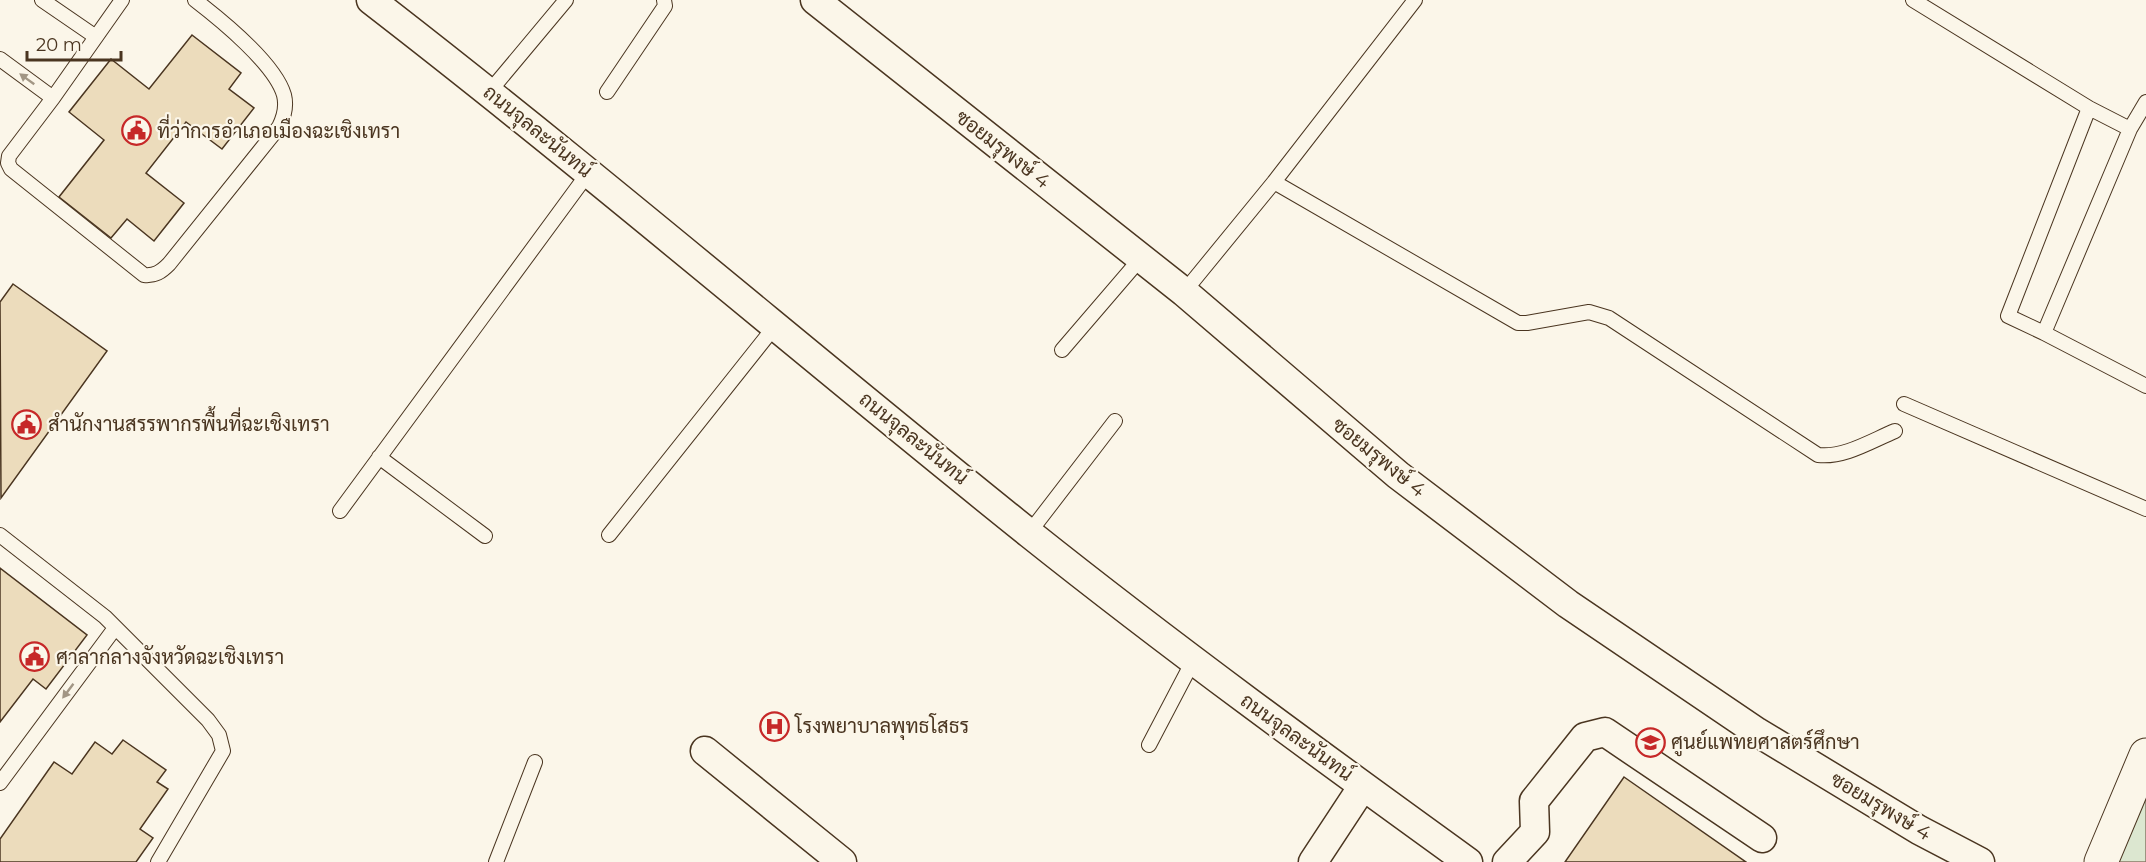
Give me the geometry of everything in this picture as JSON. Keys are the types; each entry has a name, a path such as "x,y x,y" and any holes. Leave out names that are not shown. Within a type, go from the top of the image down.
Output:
{"main road":[{"path":"2101,862 2146,755"}],"street":[{"name":"ถนนจุลละนันทน์","path":"371,0 490,91 1029,533 1193,661 1468,862"},
{"name":"ซอยมรุพงษ์ 4","path":"815,0 1184,292 1398,475 1568,604 1757,732 1919,830 1980,862"},
{"path":"1507,862 1535,832 1534,801 1585,737 1605,732 1762,838"},
{"path":"705,751 842,862"},
{"path":"1313,862 1363,786"}],"lane":[{"path":"42,0 96,37"},
{"path":"122,0 9,156 8,163 11,169 144,275 150,276 159,273 169,264 279,127 285,112 284,95 277,80 248,46 220,19 195,0"},
{"path":"490,91 566,0"},
{"path":"607,92 665,6 664,0"},
{"path":"1184,292 1275,182 1415,0"},
{"path":"1913,0 2089,108 2130,129"},
{"path":"0,59 53,98"},
{"path":"2044,333 2130,129 2146,102"},
{"path":"2089,108 2008,316 2146,386"},
{"path":"340,511 589,172"},
{"path":"1275,182 1518,323 1589,312 1609,318 1818,455 1840,454 1895,431"},
{"path":"1062,350 1141,258"},
{"path":"609,535 776,325"},
{"path":"1904,404 2146,509"},
{"path":"1029,533 1115,421"},
{"path":"380,457 485,536"},
{"path":"0,535 105,617 208,720 222,740 223,751 158,862"},
{"path":"0,783 116,628"},
{"path":"1149,745 1193,661"},
{"path":"496,862 535,762"}],"green space":[{"path":"2146,782 2146,862 2114,862"}],"building":[{"name":"ที่ว่าการอำเภอเมืองฉะเชิงเทรา","path":"192,35 241,73 229,89 254,108 222,149 186,122 146,173 184,203 154,241 127,219 111,238 59,197 104,140 69,112 111,59 149,89"},
{"name":"สำนักงานสรรพากรพื้นที่ฉะเชิงเทรา","path":"13,284 107,351 1,498 0,302"},
{"name":"ศาลากลางจังหวัดฉะเชิงเทรา","path":"0,568 87,635 46,689 33,679 0,722"},
{"path":"123,740 166,770 157,782 168,789 140,829 153,838 136,862 0,862 0,839 54,762 72,774 95,742 112,754"},
{"path":"1624,777 1746,862 1565,862"}],"place":[{"name":"ที่ว่าการอำเภอเมืองฉะเชิงเทรา","path":"136,131"},
{"name":"สำนักงานสรรพากรพื้นที่ฉะเชิงเทรา","path":"27,424"},
{"name":"ศาลากลางจังหวัดฉะเชิงเทรา","path":"35,657"},
{"name":"โรงพยาบาลพุทธโสธร","path":"774,726"},
{"name":"ศูนย์แพทยศาสตร์ศึกษา","path":"1650,742"}]}
